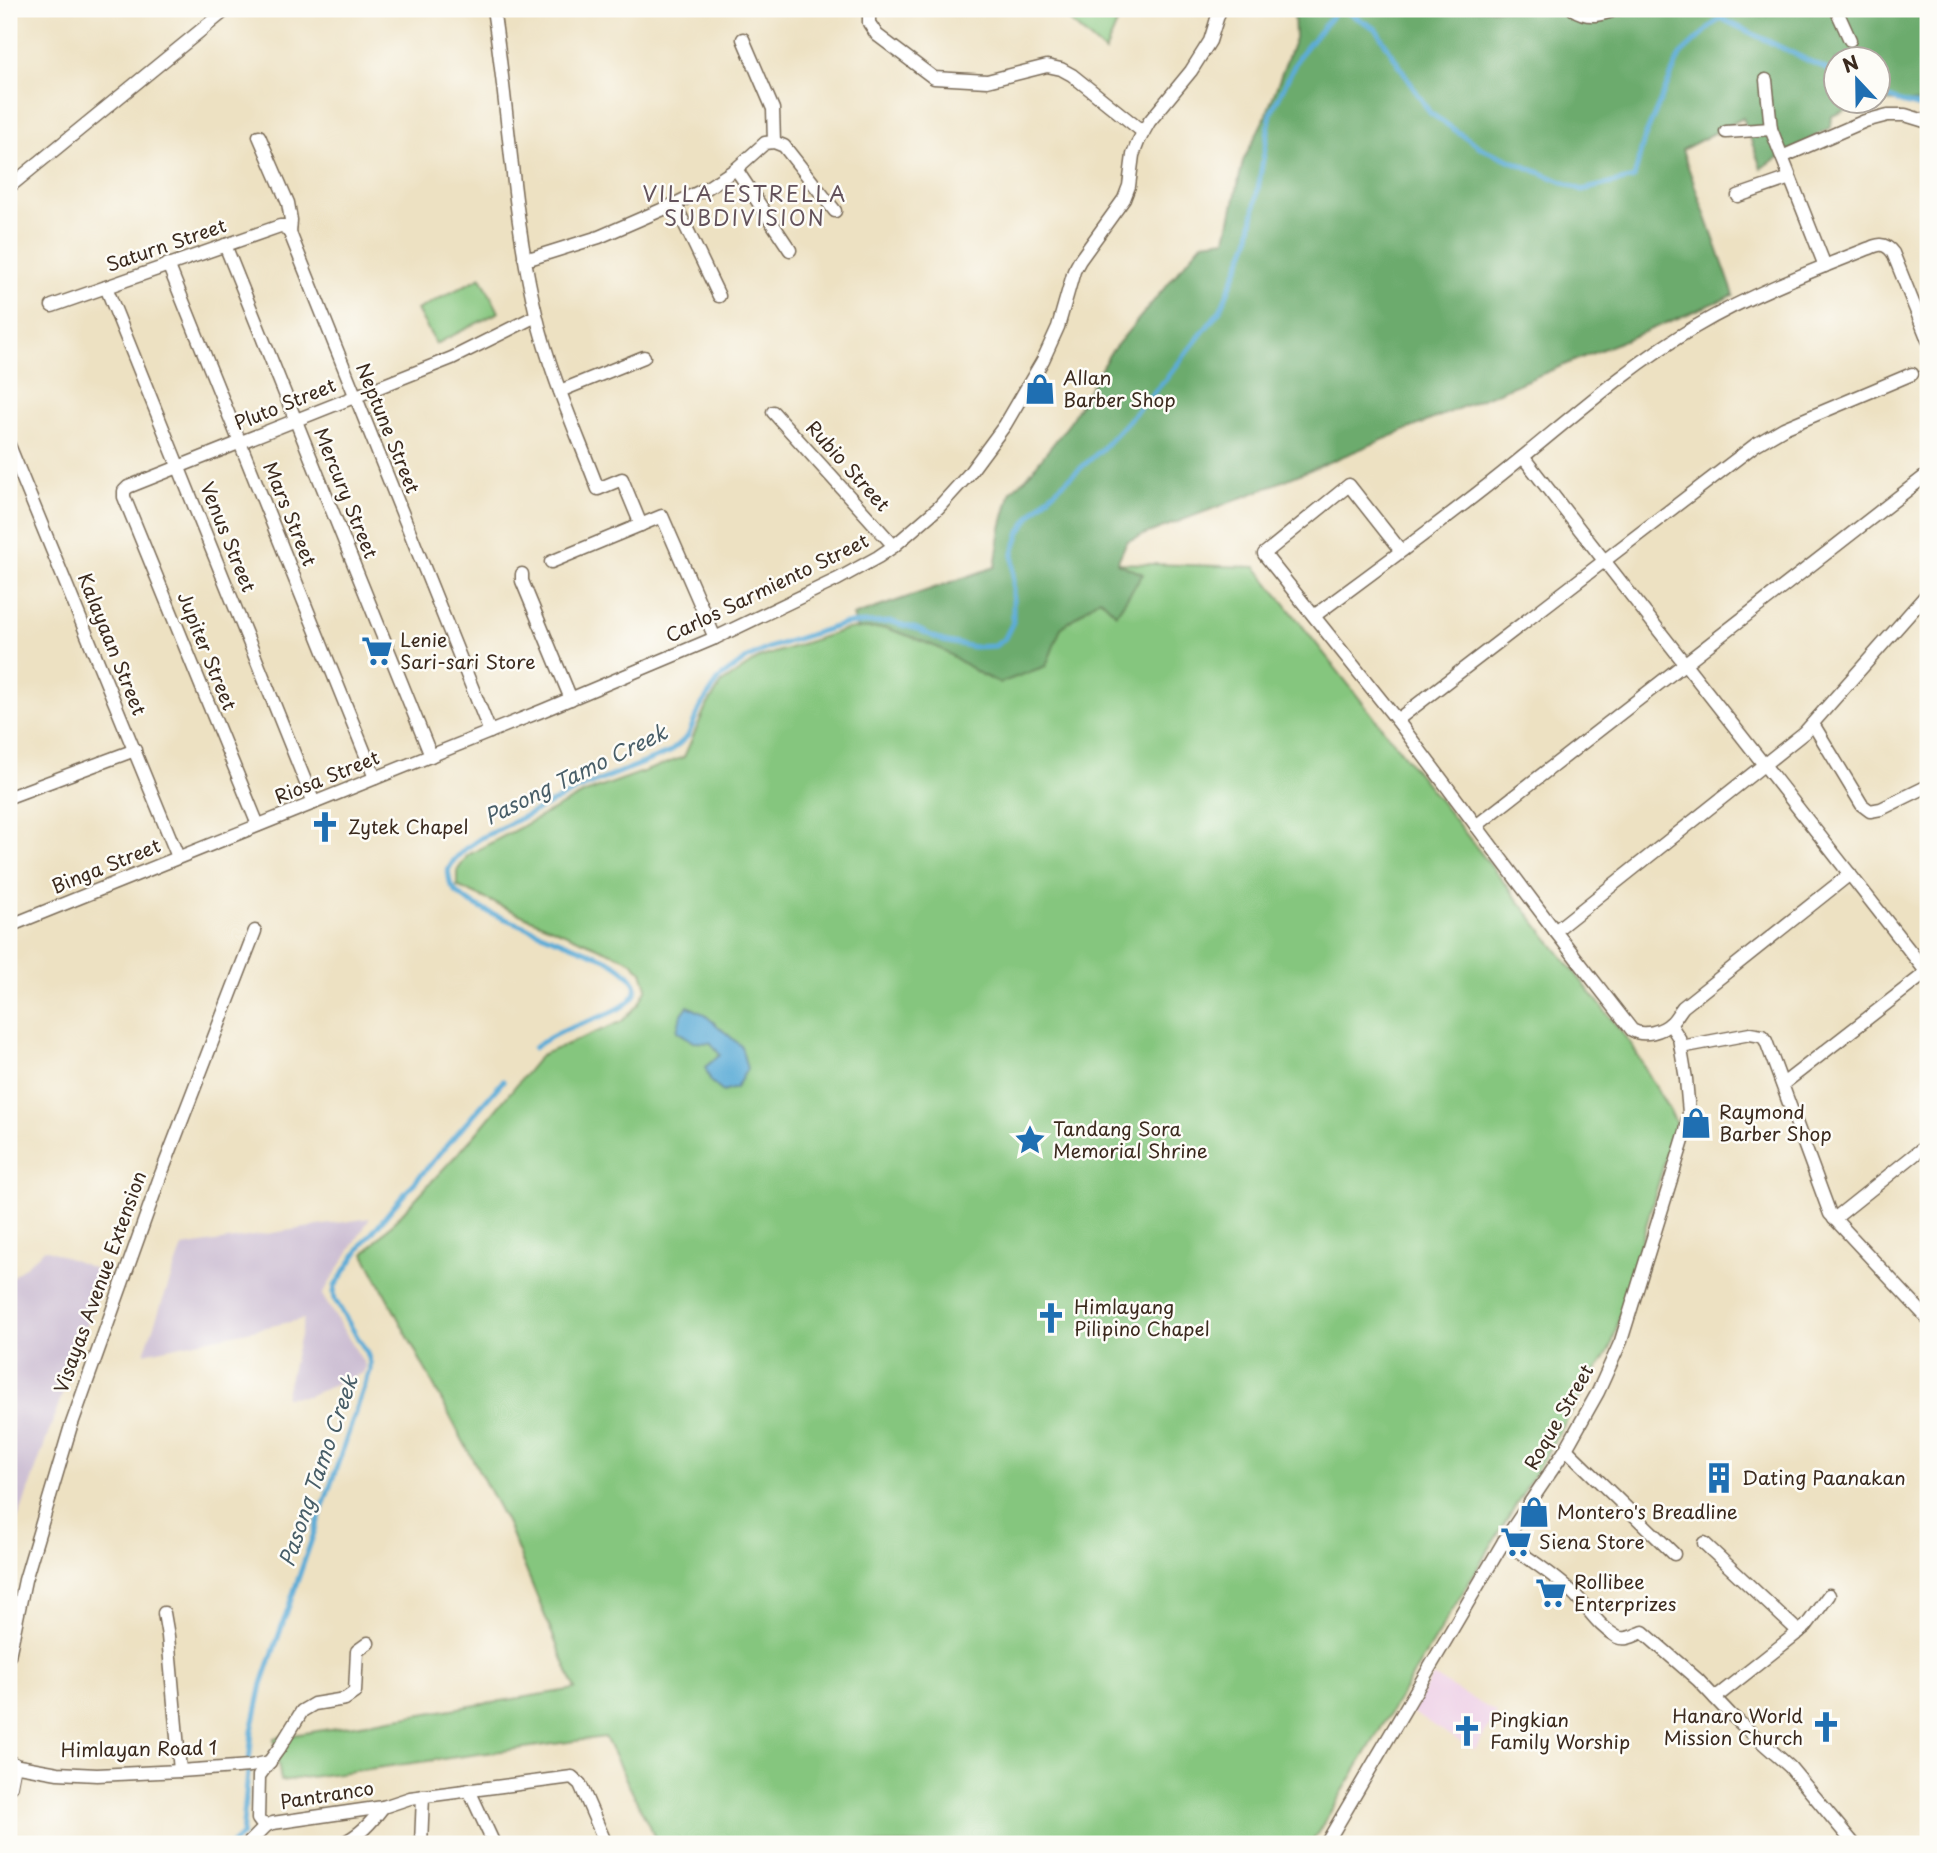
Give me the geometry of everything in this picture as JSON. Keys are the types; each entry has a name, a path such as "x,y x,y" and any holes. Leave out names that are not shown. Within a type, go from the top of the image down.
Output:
{"street":[{"path":"9,187 227,9"},
{"path":"493,9 524,257 536,316 560,391 598,489 622,479 641,525"},
{"path":"869,9 869,23 877,35 934,78 987,81 1047,66 1061,69 1143,132"},
{"path":"1573,9 1592,16 1618,9"},
{"path":"1836,9 1850,40"},
{"name":"Carlos Sarmiento Street","path":"490,732 715,638 838,579 894,546 938,508 968,475 1005,425 1043,360 1058,327 1074,271 1124,199 1129,186 1133,155 1143,132 1191,71 1210,41 1220,10"},
{"path":"743,39 773,109 774,142"},
{"path":"1766,80 1770,129 1821,268"},
{"path":"1782,157 1865,121 1888,115 1905,115 1928,122"},
{"path":"1727,132 1770,129"},
{"name":"Neptune Street","path":"259,136 288,203 290,233 490,732"},
{"path":"524,257 540,256 599,237 675,204 707,188 736,169 765,144 774,142 784,146 835,211"},
{"path":"736,169 790,250"},
{"path":"1738,196 1790,178"},
{"path":"675,204 719,296"},
{"name":"Saturn Street","path":"52,306 281,226 290,233"},
{"path":"1314,616 1631,371 1695,327 1758,296 1880,244 1886,245 1893,253 1928,340"},
{"name":"Mercury Street","path":"225,245 431,756"},
{"name":"Mars Street","path":"169,264 375,778"},
{"name":"Venus Street","path":"106,286 314,803"},
{"name":"Pluto Street","path":"124,491 128,487 452,358 536,316"},
{"path":"560,391 644,358"},
{"path":"1397,720 1755,445 1784,428 1912,374"},
{"name":"Rubio Street","path":"773,412 894,546"},
{"name":"Kalayaan Street","path":"9,445 178,857"},
{"path":"1523,457 1928,973 1783,1084"},
{"path":"1476,826 1928,474"},
{"path":"1401,551 1349,485 1264,554 1397,720 1632,1030 1640,1034 1648,1033 1670,1024 1683,1007 1850,874"},
{"name":"Jupiter Street","path":"124,491 124,497 258,825"},
{"path":"551,562 662,516 715,638"},
{"path":"522,574 522,581 571,699"},
{"path":"1555,931 1813,724 1928,593"},
{"path":"1813,724 1862,804 1870,811 1881,809 1928,786"},
{"name":"Riosa Street","path":"178,857 490,732"},
{"path":"9,782 11,796 135,750"},
{"name":"Binga Street","path":"9,926 178,857"},
{"name":"Visayas Avenue Extension","path":"9,1656 46,1504 77,1408 160,1177 256,931"},
{"name":"Roque Street","path":"1326,1844 1504,1541 1566,1449 1598,1392 1621,1341 1686,1131 1689,1113 1681,1047 1670,1024"},
{"path":"1681,1047 1750,1034 1762,1037 1769,1047 1823,1197 1834,1219 1928,1319"},
{"path":"1834,1219 1928,1144"},
{"path":"1566,1449 1674,1553"},
{"path":"1504,1541 1563,1584 1597,1621 1619,1638 1626,1639 1643,1632 1699,1679 1730,1714 1790,1767 1854,1844"},
{"path":"1704,1543 1799,1632"},
{"path":"1715,1698 1799,1632 1829,1595"},
{"path":"164,1613 180,1771"},
{"name":"Pantranco","path":"368,1643 357,1651 355,1692 345,1699 314,1704 302,1711 259,1776 258,1819 261,1823 267,1825 383,1807 423,1796 572,1777 580,1784 606,1844"},
{"name":"Himlayan Road 1","path":"11,1764 58,1773 97,1775 180,1771 270,1762"},
{"path":"9,1786 11,1764"},
{"path":"469,1790 494,1844"},
{"path":"421,1844 423,1796"},
{"path":"341,1844 369,1826 383,1807"},
{"path":"248,1844 267,1825"}],"shaded area":[{"path":"370,1218 322,1295 365,1365 363,1373 308,1396 285,1397 304,1319 144,1353 182,1247"},
{"path":"45,1249 105,1273 9,1545 9,1280"},
{"path":"1433,1676 1497,1713 1475,1750 1411,1712"}],"green space":[{"path":"1056,9 1123,9 1105,52"},
{"path":"1294,9 1928,9 1928,103 1892,102 1892,46 1822,46 1822,116 1832,116 1831,127 1761,168 1743,118 1682,150 1734,295 1249,495 1127,541 1117,563 1143,574 1116,614 1100,598 1061,628 1046,666 1000,683 941,649 909,636 886,628 857,629 853,616 995,567 1001,528 1011,491 1026,478 1068,425 1110,353 1203,242 1226,239 1243,161 1266,115 1295,38"},
{"path":"481,277 499,312 436,344 417,310"},
{"path":"1045,561 1256,567 1631,1044 1676,1122 1611,1347 1311,1844 658,1844 605,1737 281,1781 274,1738 575,1689 507,1524 364,1254 475,1135 541,1055 621,1022 638,1005 647,988 642,972 631,961 457,886 457,871 468,855 585,793 684,757 705,709 722,683 759,658 847,629 886,628 909,636"}],"water":[{"path":"688,1006 704,1014 741,1046 747,1069 736,1088 723,1092 711,1082 705,1067 720,1055 711,1043 694,1042 677,1031 681,1015"}],"waterway":[{"name":"Pasong Tamo Creek","path":"534,1048 559,1033 627,1003 634,995 635,984 626,973 606,959 469,902 456,892 450,883 448,870 454,860 481,838 579,789 670,752 688,736 699,709 720,678 748,658 768,648 844,624 892,622 917,629 943,641 974,647 995,646 1005,638 1013,622 1013,553 1020,532 1048,497 1101,450 1166,379 1221,309 1249,241 1271,113 1299,56 1338,9"},
{"name":"Pasong Tamo Creek","path":"1342,9 1376,29 1430,113 1483,149 1582,190 1634,178 1644,139 1680,55 1720,18 1822,67"},
{"name":"Pasong Tamo Creek","path":"1892,99 1928,109"},
{"name":"Pasong Tamo Creek","path":"232,1844 242,1835 252,1731 262,1684 370,1370 367,1353 335,1300 335,1286 362,1245 503,1081"}],"place":[{"name":"Allan Barber Shop","path":"1040,389"},
{"name":"Lenie Sari-sari Store","path":"377,651"},
{"name":"Zytek Chapel","path":"325,827"},
{"name":"Raymond Barber Shop","path":"1696,1123"},
{"name":"Tandang Sora Memorial Shrine","path":"1030,1140"},
{"name":"Himlayang Pilipino Chapel","path":"1051,1318"},
{"name":"Dating Paanakan","path":"1719,1478"},
{"name":"Montero's Breadline","path":"1534,1512"},
{"name":"Siena Store","path":"1516,1542"},
{"name":"Rollibee Enterprizes","path":"1551,1593"},
{"name":"Hanaro World Mission Church","path":"1826,1727"},
{"name":"Pingkian Family Worship","path":"1467,1731"}],"district":[{"name":"VILLA ESTRELLA SUBDIVISION","path":"745,207"}]}
